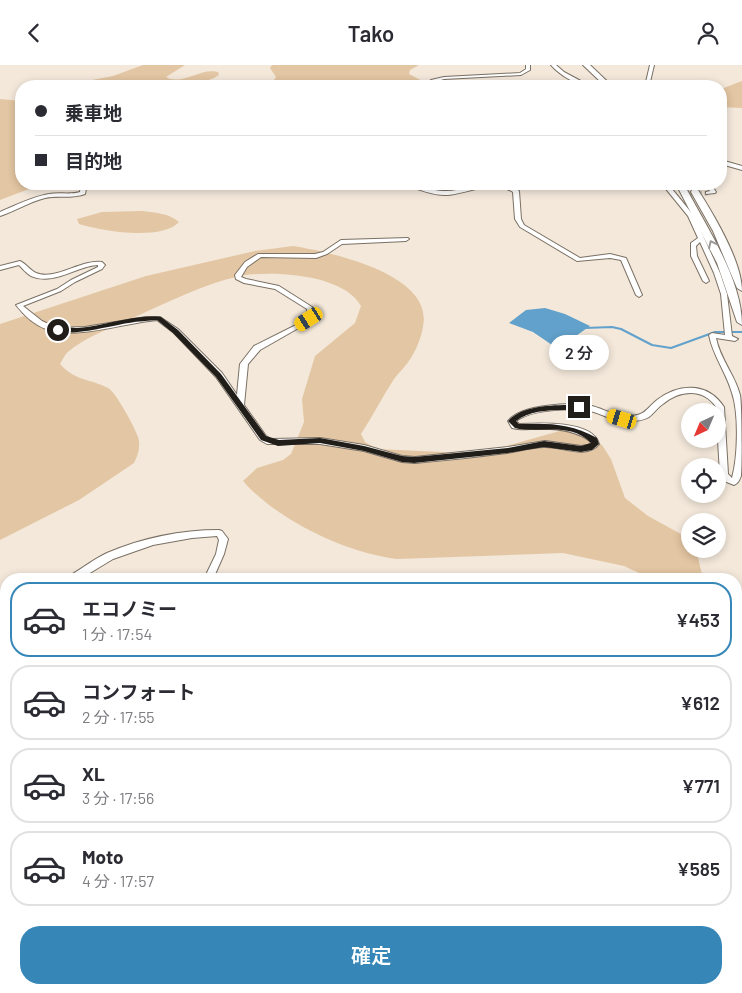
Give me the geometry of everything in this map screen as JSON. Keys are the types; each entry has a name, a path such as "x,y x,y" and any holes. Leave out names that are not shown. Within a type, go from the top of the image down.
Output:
{"highway":[{"path":"578,65 594,80"},
{"path":"586,65 602,80"},
{"path":"683,190 721,263 742,322"},
{"path":"693,190 717,231 742,288"}],"street":[{"path":"438,80 455,77 521,74 528,70 528,65"},
{"path":"553,65 562,73 576,80"},
{"path":"648,80 652,65"},
{"path":"727,164 742,168"},
{"path":"0,214 45,196 75,197 83,193 83,190"},
{"path":"431,190 441,193 459,190"},
{"path":"515,190 518,219 522,226 578,260 610,256 624,259 639,295"},
{"path":"0,267 20,263 34,275 41,277 56,275 79,265 100,263 102,265 100,268 73,281 60,290 19,305 48,327 58,330 80,330 128,321 158,318 176,331 219,375 263,438 270,442 320,441 364,448 402,459 414,460 508,451 544,444 581,449 590,448 595,444 594,440 581,432 553,425 519,427 515,426 512,421 518,415 550,407 567,406 591,409 622,419 631,419 644,416 661,401 675,394 693,390 704,392 716,398 720,407 724,474 727,479 734,482 738,475 740,443 736,395 721,363 712,335 730,335 724,294 691,216 670,190"},
{"path":"708,193 713,192 712,190"},
{"path":"674,194 682,194"},
{"path":"240,405 244,364 257,348 300,325 311,315 310,308 277,287 244,281 238,278 240,270 260,255 316,256 341,243 406,239"},
{"path":"701,239 694,243 693,250 706,281"},
{"path":"83,573 116,554 131,548 164,539 204,533 219,533 224,539 223,547 211,573"}],"shaded area":[{"path":"143,65 185,65 166,77 172,79 185,78 212,71 218,72 219,75 208,80 92,80 113,76"},
{"path":"272,65 419,65 410,70 409,74 420,80 274,80 276,77 270,68"},
{"path":"742,81 742,108 727,107 727,87"},
{"path":"0,99 15,100 15,190 26,190 0,200"},
{"path":"143,211 166,215 179,222 171,228 159,231 131,233 89,227 79,224 77,219 102,212"},
{"path":"293,246 353,260 396,279 413,292 422,308 423,326 413,355 396,376 361,434 365,442 377,449 487,454 499,451 506,446 567,429 585,433 602,445 611,459 625,498 648,516 681,534 681,558 698,558 702,573 639,573 624,566 563,553 397,559 377,556 335,542 293,521 274,509 243,481 257,468 283,460 291,454 304,422 302,399 315,356 355,323 361,306 352,295 339,287 324,281 288,274 254,274 212,284 98,333 68,352 60,364 66,370 77,377 108,388 120,403 139,440 137,457 134,463 79,500 0,540 0,324 146,276 255,251"}],"water":[{"path":"545,308 565,314 590,326 573,338 555,347 533,332 509,323 526,310"}],"waterway":[{"path":"585,328 612,327 621,329 652,345 671,348 715,332 742,332"}],"tunnel":[{"path":"682,194 708,193"}],"route":[{"path":"58,330 80,330 147,318 158,318 176,331 219,375 263,438 270,442 320,441 364,448 387,456 414,460 508,451 544,444 581,449 590,448 595,444 594,440 581,432 553,425 519,427 515,426 512,421 518,415 550,407 579,407"}]}
